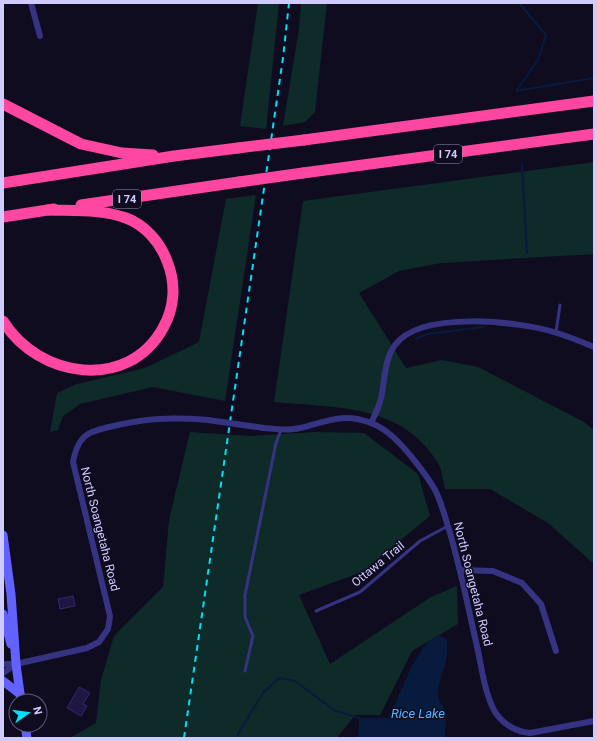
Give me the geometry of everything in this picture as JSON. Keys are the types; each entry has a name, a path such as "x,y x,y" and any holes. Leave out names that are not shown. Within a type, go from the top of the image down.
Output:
{"highway":[{"path":"3,184 174,156 594,101"},
{"path":"3,104 81,144 122,153 174,156"},
{"name":"I 74","path":"3,217 303,173 594,134"},
{"path":"3,321 21,343 42,358 66,368 90,371 117,367 139,356 160,335 167,321 174,295 173,280 164,254 150,234 141,226 127,218 113,214 93,211 48,210"}],"street":[{"path":"31,3 40,36"},
{"path":"371,423 381,397 391,351 396,344 415,330 431,325 486,320 556,332 594,347"},
{"name":"North Soangetaha Road","path":"16,664 87,648 99,642 108,629 110,616 73,462 78,444 85,436 94,431 138,420 161,417 208,420 280,430 299,428 322,421 342,418 359,419 382,428 392,436 414,460 435,490 448,526 461,570 486,689 495,712 502,721 521,732 530,733 594,721"},
{"path":"3,535 12,594 16,664 20,693"},
{"path":"461,570 493,571 522,583 541,604 556,652"},
{"path":"3,614 16,664"},
{"path":"3,636 3,641"},
{"path":"3,664 16,664"},
{"path":"3,673 16,664"},
{"path":"3,681 16,693"}],"lane":[{"path":"556,332 560,304"},
{"path":"245,671 253,636 245,617 245,595 276,443 280,430"},
{"name":"Ottawa Trail","path":"316,611 360,592 420,541 448,526"}],"green space":[{"path":"258,3 279,3 266,129 240,126"},
{"path":"301,3 327,3 315,112 305,122 283,126 299,29"},
{"path":"594,162 594,254 441,263 399,271 359,293 406,368 442,360 478,367 584,422 594,430 594,564 548,523 490,489 445,489 438,463 423,443 405,429 386,419 365,412 343,408 274,402 303,201"},
{"path":"256,195 225,401 153,387 80,404 63,416 58,430 50,432 57,393 77,384 145,368 199,342 226,199"},
{"path":"190,432 252,436 315,432 364,433 418,474 430,516 362,572 299,595 330,664 431,597 457,586 458,624 412,651 380,715 355,715 337,738 70,738 96,723 101,680 114,636 163,587 169,520"}],"water":[{"name":"Rice Lake","path":"439,635 447,640 448,646 438,692 439,698 446,713 445,738 358,738 359,718 388,718 415,660 422,649"}],"building":[{"path":"73,596 75,606 60,609 58,599"},
{"path":"79,687 90,693 83,704 87,706 81,716 67,708"}],"waterway":[{"path":"516,91 538,60 546,35 519,3"},
{"path":"516,91 594,78"},
{"path":"522,164 527,253"},
{"path":"416,339 428,334 483,327"},
{"path":"238,738 238,734 263,693 279,678 295,681 334,710 359,718"}],"railway":[{"path":"184,738 283,58 289,3"}]}
